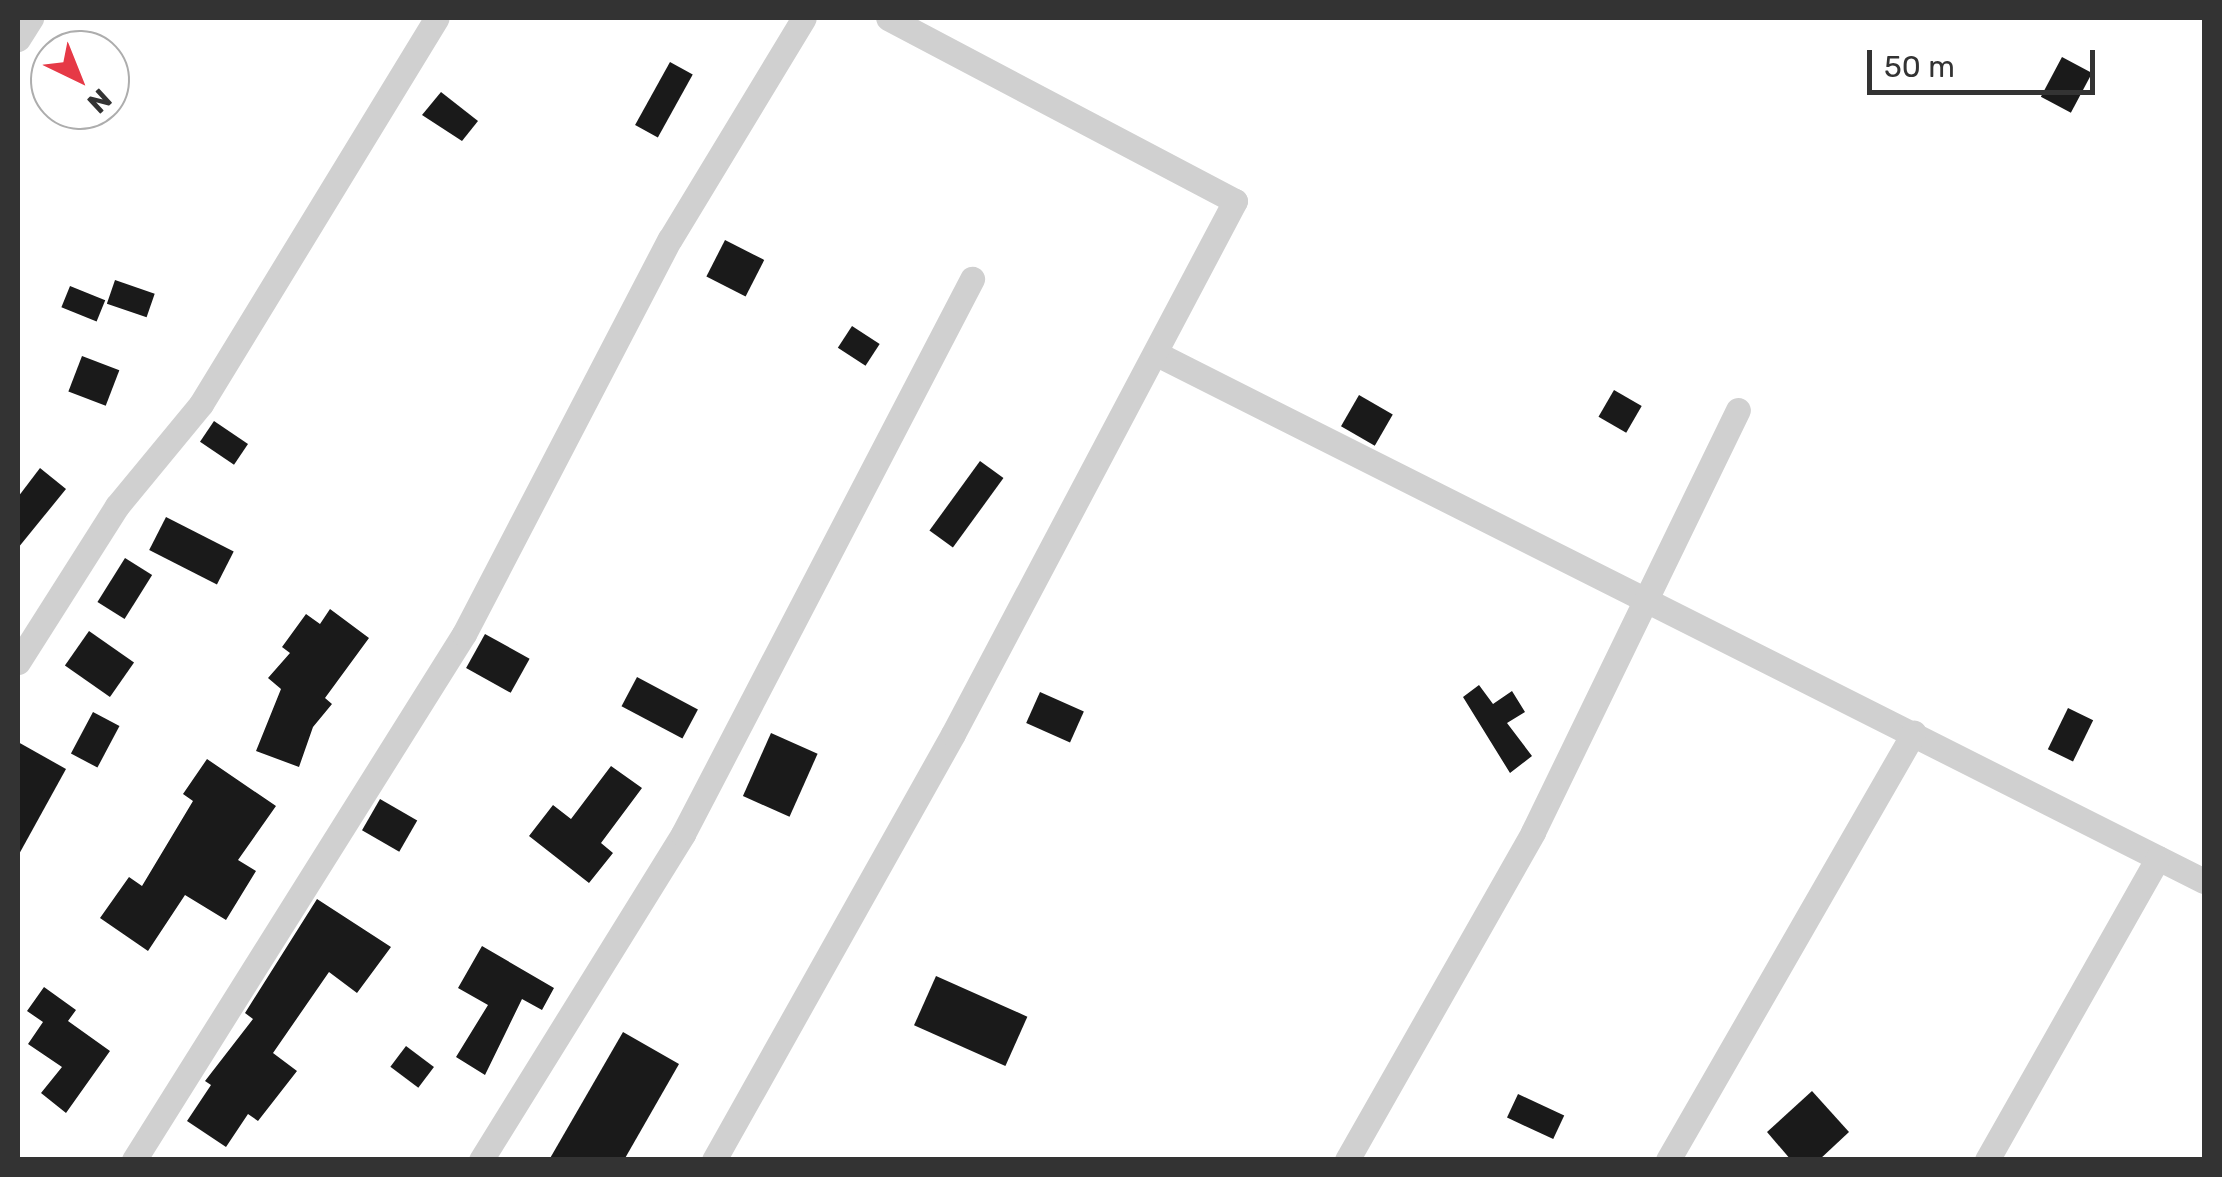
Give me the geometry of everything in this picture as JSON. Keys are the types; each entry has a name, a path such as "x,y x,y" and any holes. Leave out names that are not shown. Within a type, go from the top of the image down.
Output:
{"street":[{"path":"18,39 31,18"},
{"path":"18,662 117,506 201,404 438,18"},
{"path":"134,1160 464,634 670,239 804,18"},
{"path":"714,1160 1157,354 1235,201 888,18"},
{"path":"481,1160 683,834 972,279"},
{"path":"1157,354 2204,881"},
{"path":"1347,1160 1534,832 1562,761 1648,600 1738,410"},
{"path":"1668,1160 1914,734"},
{"path":"1988,1160 2158,858"}],"building":[{"path":"2062,57 2092,73 2071,113 2041,97"},
{"path":"670,62 693,75 658,138 635,125"},
{"path":"441,92 478,121 462,141 422,115"},
{"path":"725,240 764,260 746,297 706,277"},
{"path":"115,280 155,294 147,317 107,304"},
{"path":"70,286 105,300 97,322 61,307"},
{"path":"852,326 880,344 866,366 838,348"},
{"path":"82,356 119,370 106,406 68,391"},
{"path":"1614,390 1642,406 1626,433 1598,417"},
{"path":"1359,395 1393,414 1375,446 1341,426"},
{"path":"214,421 248,444 234,465 200,442"},
{"path":"980,461 1003,478 953,548 929,531"},
{"path":"40,468 66,489 18,548 18,497"},
{"path":"166,517 234,552 217,584 149,550"},
{"path":"125,558 152,575 125,619 97,602"},
{"path":"330,609 369,638 325,698 332,704 313,727 299,767 256,751 281,689 268,678 290,653 282,647 306,614 320,624"},
{"path":"89,631 134,663 110,697 65,665"},
{"path":"485,634 530,659 511,693 466,668"},
{"path":"637,677 698,709 682,739 622,706"},
{"path":"1479,685 1493,704 1512,691 1525,712 1507,723 1532,756 1510,773 1463,697"},
{"path":"1040,692 1084,712 1070,743 1026,723"},
{"path":"2068,708 2093,720 2073,762 2048,749"},
{"path":"93,712 119,726 97,768 71,753"},
{"path":"771,733 818,754 790,817 743,796"},
{"path":"18,742 66,769 18,856"},
{"path":"207,759 276,806 238,860 256,871 226,920 185,895 148,951 100,918 129,877 142,886 193,801 183,794"},
{"path":"611,766 642,788 601,843 613,853 589,883 529,836 553,805 571,819"},
{"path":"380,799 417,820 399,852 362,830"},
{"path":"317,899 391,947 357,993 329,972 273,1053 297,1071 258,1121 248,1114 226,1147 187,1121 211,1085 205,1081 253,1019 245,1013"},
{"path":"482,946 554,988 542,1010 522,999 485,1075 456,1057 488,1005 458,988"},
{"path":"936,976 1027,1017 1005,1066 914,1025"},
{"path":"44,987 76,1010 68,1021 110,1051 66,1113 41,1093 62,1067 28,1044 43,1022 27,1011"},
{"path":"623,1032 679,1064 624,1160 549,1160"},
{"path":"406,1046 434,1067 418,1088 390,1067"},
{"path":"1812,1091 1849,1132 1819,1160 1791,1160 1767,1132"},
{"path":"1518,1094 1564,1116 1553,1139 1507,1118"}]}
